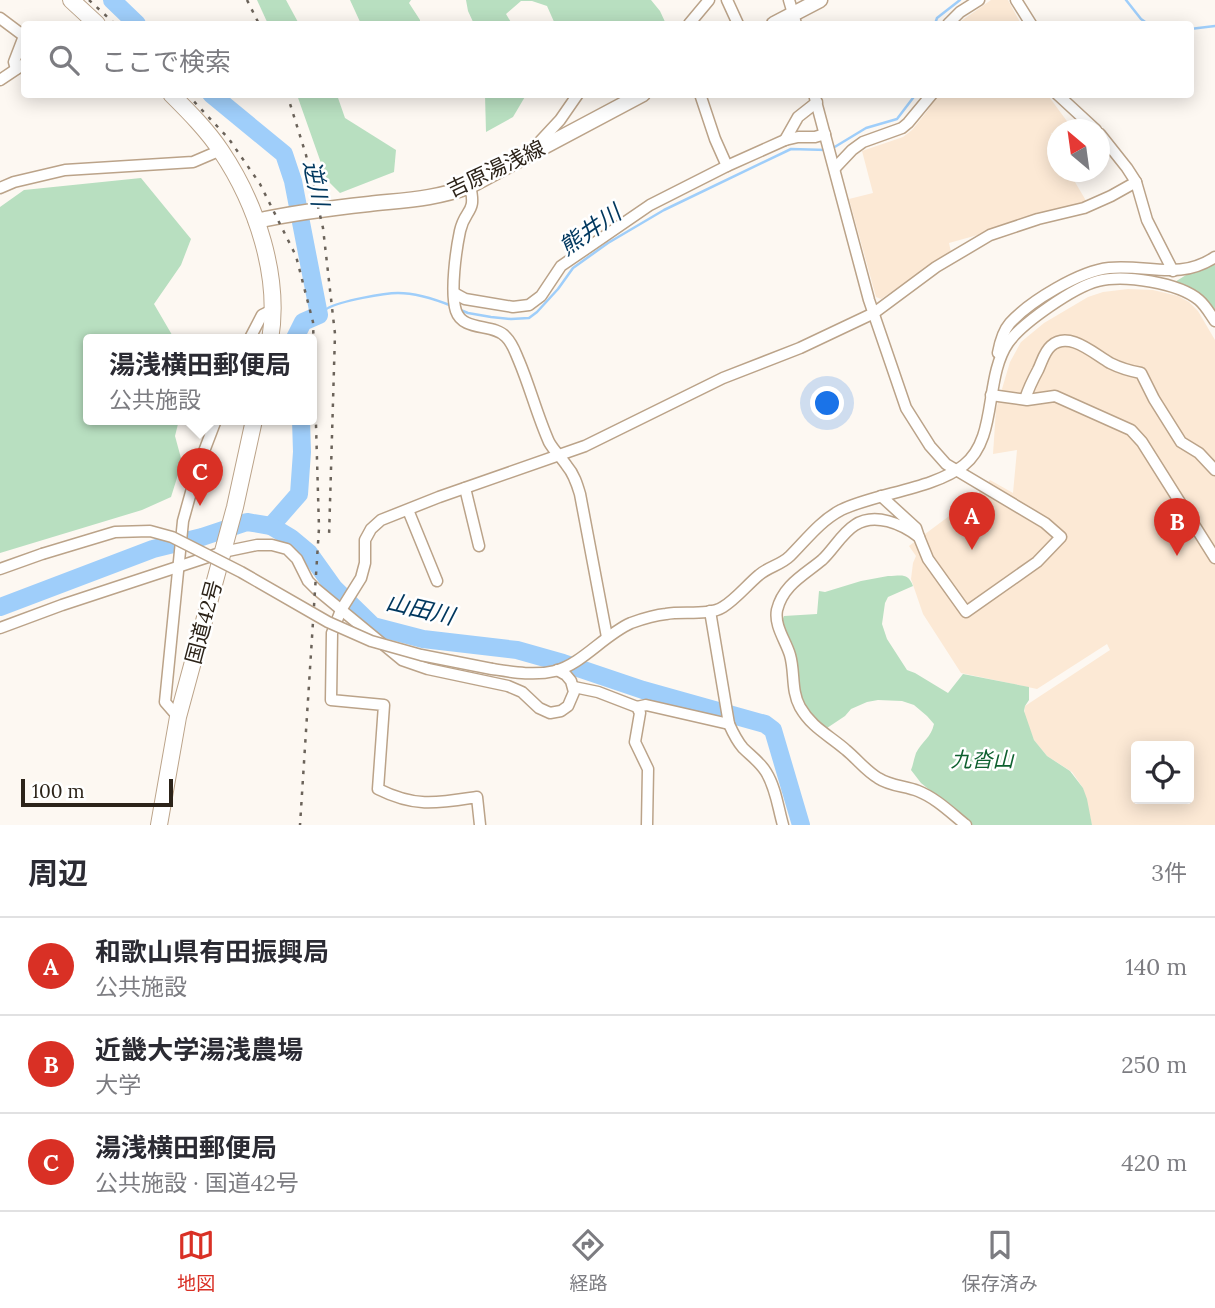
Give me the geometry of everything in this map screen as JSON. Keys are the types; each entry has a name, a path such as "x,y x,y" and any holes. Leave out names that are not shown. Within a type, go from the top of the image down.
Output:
{"highway":[{"path":"71,0 94,21"},
{"path":"175,98 221,150 242,187 256,221 268,266 272,310 270,334"},
{"name":"国道42号","path":"159,825 178,716 235,507 253,425"}],"main road":[{"path":"793,13 820,0"},
{"name":"吉原湯浅線","path":"256,221 310,210 428,198 452,193 636,98"}],"street":[{"path":"692,21 709,0"},
{"path":"727,0 737,21"},
{"path":"951,21 979,0"},
{"path":"1016,0 1029,21"},
{"path":"0,18 21,34"},
{"path":"0,80 20,66 14,62 21,44"},
{"path":"525,157 560,120 575,98"},
{"path":"701,98 727,166"},
{"path":"833,163 863,142 902,128 929,98"},
{"path":"1061,98 1084,119"},
{"path":"785,140 798,117 816,99"},
{"path":"816,99 874,313 906,408 937,456 946,464 1045,523 1061,537 1037,562 965,612 923,551 916,528 881,496"},
{"path":"454,293 465,299 513,307 529,305 541,296 561,266 650,205 785,140 826,137"},
{"path":"1110,147 1136,182 1147,220 1172,271"},
{"path":"0,188 65,170 193,162 221,150"},
{"path":"480,825 477,797 424,803 401,799 378,789 384,705 331,700 332,633 341,610 360,578 365,564 365,540 371,529 381,520 584,446 723,378 800,348 874,313 936,267 989,234 1084,208 1136,182"},
{"path":"470,186 473,204 460,229 454,293 456,312 463,321 496,330 510,341 544,431 554,450 573,475 580,494 607,637"},
{"path":"0,569 115,532 149,531 172,537 241,572 328,622 372,641 421,655 492,669 527,673 557,670 630,624 667,613 722,608 761,574 785,560 831,516 860,502 934,480 957,470 970,460 985,429 1001,339 1009,324 1037,301 1080,275 1107,268 1187,270 1215,257"},
{"path":"996,368 1007,344 1025,324 1077,291 1099,281 1129,279 1182,289 1202,302 1215,321"},
{"path":"252,334 262,315 272,310"},
{"path":"1025,400 1030,382 1048,348 1062,341 1076,342 1117,366 1141,373 1181,442 1199,453 1215,470"},
{"path":"991,395 1025,400 1055,396 1131,430 1143,442 1215,558"},
{"path":"178,716 164,702 183,521 198,467 214,425"},
{"path":"465,488 479,546"},
{"path":"408,510 437,581"},
{"path":"919,537 905,527 883,521 873,520 855,525 826,556 794,580 777,611 776,619 790,653 795,694 813,724 879,779 929,796 965,825"},
{"path":"0,628 224,549 272,545 287,549 298,559 308,581 402,660 428,669 508,686 527,695 544,711 556,713 568,706 573,698 574,687 566,675 557,670"},
{"path":"710,611 729,724 733,735 767,773 783,825"},
{"path":"574,687 598,692 637,707 646,705 729,724"},
{"path":"637,707 640,713 635,742 648,769 647,825"}],"shaded area":[{"path":"991,0 1008,0 1019,21 961,21"},
{"path":"934,98 1050,98 1065,119 1047,119 1047,182 1075,182 1088,204 949,243 951,252 881,299 876,297 849,199 873,193 862,151 903,137 912,130"},
{"path":"1128,289 1153,290 1178,296 1198,311 1215,340 1215,825 1092,825 1083,788 1072,772 1047,756 1034,740 1024,715 1025,706 1110,650 1107,644 1037,689 961,673 923,614 911,579 916,556 909,546 976,496 990,480 1013,493 1017,450 993,454 996,409 1010,362 1021,342 1044,323 1088,297"}],"green space":[{"path":"257,0 286,0 297,21 267,21"},
{"path":"350,0 411,0 409,3 420,20 420,21 360,21"},
{"path":"466,0 651,0 665,21 554,21 547,6 532,1 521,1 506,14 510,21 473,21"},
{"path":"298,98 338,98 345,118 396,150 394,172 340,193 327,180"},
{"path":"485,98 524,98 513,117 486,132"},
{"path":"141,178 191,239 181,265 154,304 172,334 83,334 83,425 178,425 175,436 182,462 171,497 142,510 0,553 0,207 24,190"},
{"path":"1215,257 1215,321 1209,312 1170,285"},
{"name":"九沓山","path":"888,576 906,577 913,586 888,597 882,624 887,639 907,670 948,693 963,674 1029,687 1029,700 1024,711 1034,740 1047,756 1070,771 1083,788 1092,825 973,825 921,783 911,770 916,753 931,733 934,724 914,705 902,701 867,702 851,709 824,730 810,713 798,694 795,654 781,623 784,616 817,614 819,591 825,592"}],"waterway":[{"name":"逆川","path":"112,0 134,21"},
{"name":"熊井川","path":"936,21 960,0"},
{"name":"熊井川","path":"1126,0 1144,21"},
{"name":"熊井川","path":"1194,29 1215,26"},
{"name":"逆川","path":"216,98 284,154 293,181 319,315 303,322 297,334"},
{"name":"熊井川","path":"833,148 866,128 897,119 913,98"},
{"name":"熊井川","path":"458,309 491,317 529,318 558,289 573,268 608,243 664,210 791,149 827,150"},
{"name":"熊井川","path":"319,315 342,303 392,293 433,299 452,306"},
{"name":"熊井川","path":"271,526 299,494 301,425"},
{"name":"山田川","path":"0,607 153,549 247,522 271,526 309,553 334,588 373,626 423,639 517,650 643,690 765,724 773,730 801,825"}],"railway":[{"path":"89,0 112,21"},
{"path":"247,0 258,21"},
{"path":"191,98 229,139 260,184 296,256 313,322 313,334"},
{"path":"288,98 306,155 323,228 335,334 329,537"},
{"path":"300,825 319,528 316,425"}],"place":[{"name":"湯浅横田郵便局","path":"200,506"},
{"name":"和歌山県有田振興局","path":"972,550"},
{"name":"近畿大学湯浅農場","path":"1177,556"}]}
